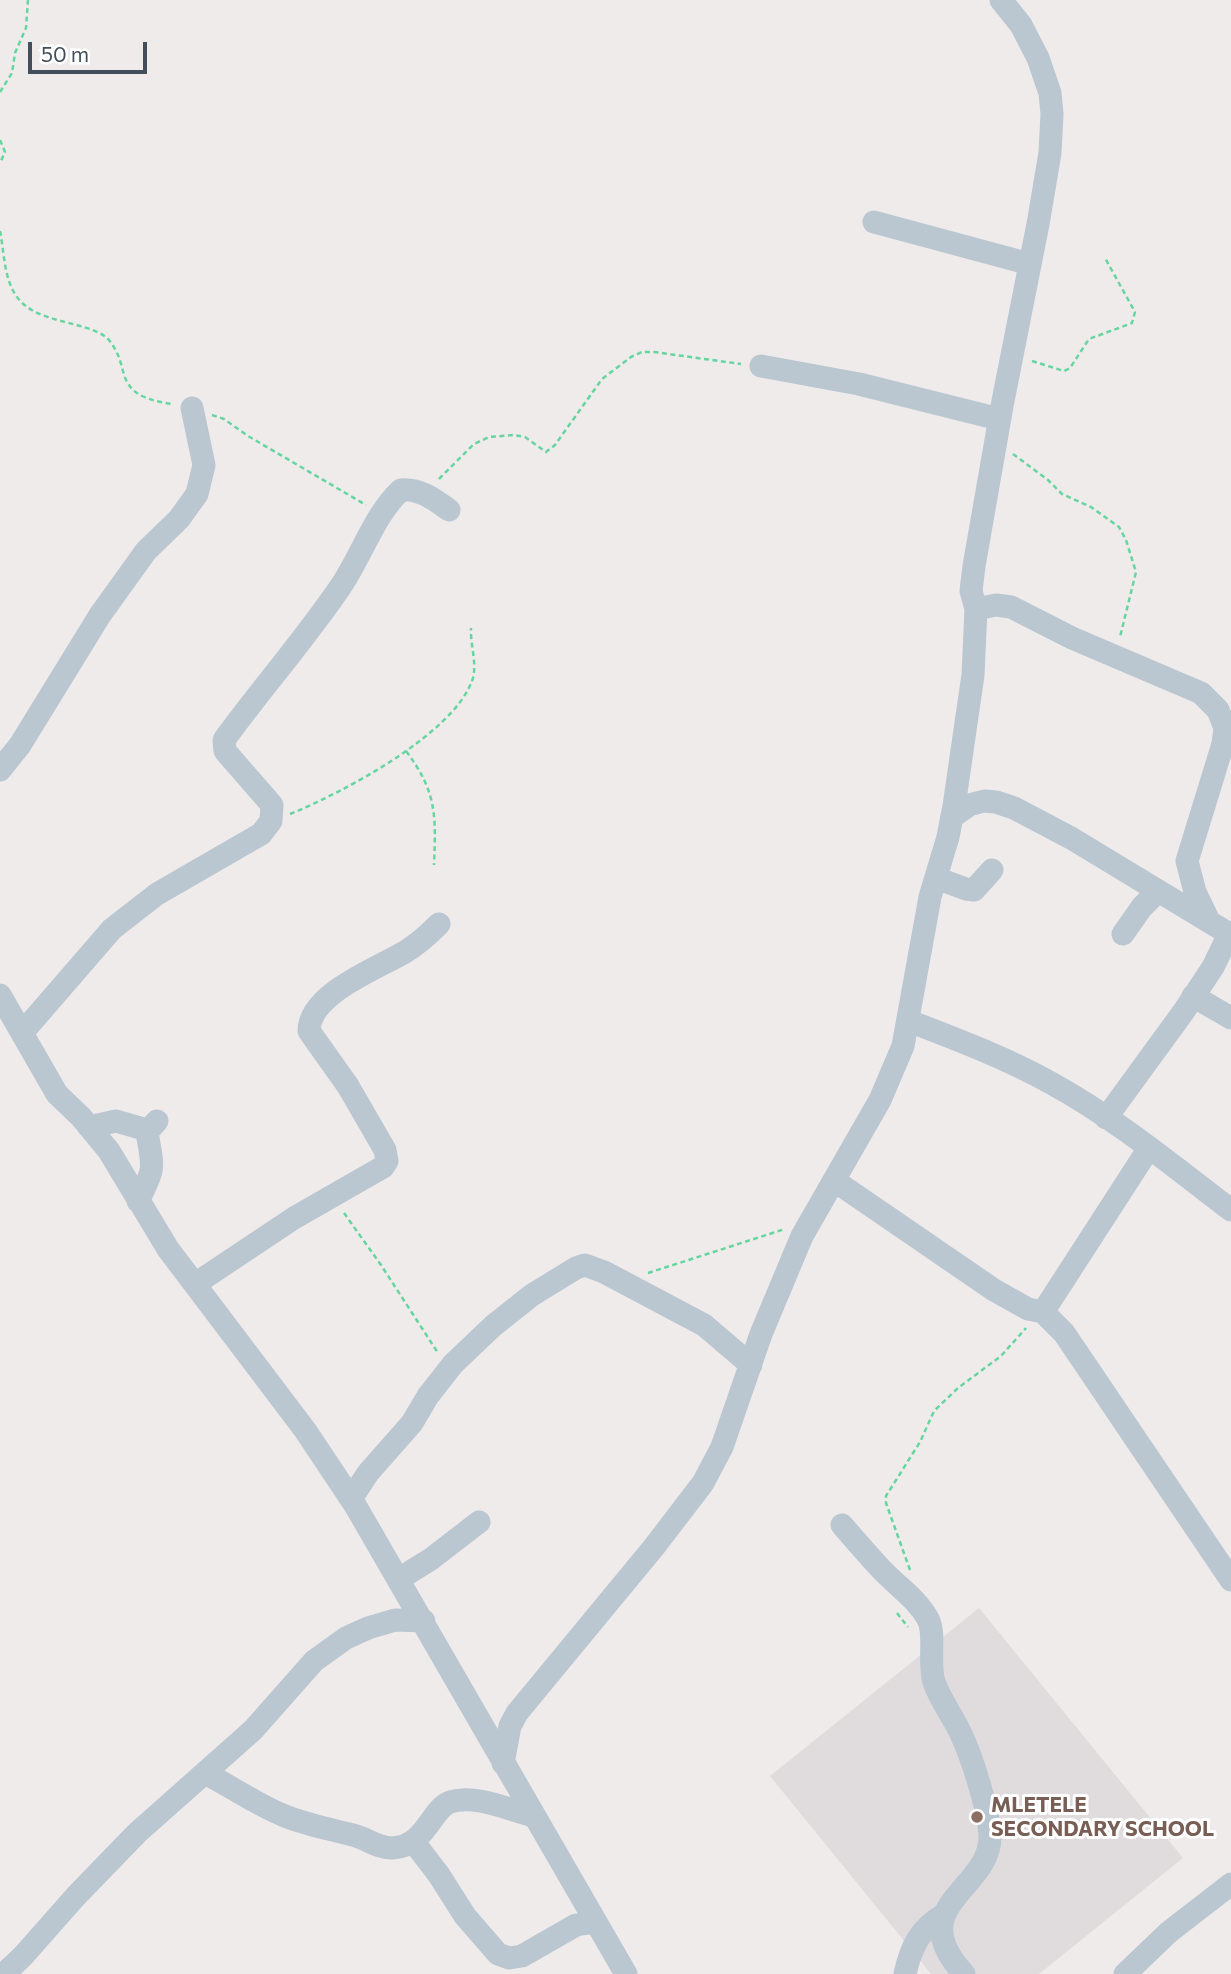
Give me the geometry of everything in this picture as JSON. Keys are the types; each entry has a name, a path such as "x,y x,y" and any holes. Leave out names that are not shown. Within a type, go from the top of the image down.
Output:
{"street":[{"path":"503,1763 510,1726 517,1713 654,1547 703,1483 722,1447 781,1284 811,1221 880,1100 903,1046 930,897 952,817 973,675 976,609 971,591 974,566 1050,153 1050,93 1038,58 1021,25 1001,0"},
{"path":"874,222 1030,264"},
{"path":"761,366 859,384 998,431"},
{"path":"0,770 20,745 100,615 146,551 183,513 197,494 204,465 192,408"},
{"path":"22,1033 112,929 157,894 261,834 271,821 272,805 225,751 224,740 340,587 382,515 401,490 418,492 449,510"},
{"path":"976,609 996,605 1011,607 1201,693 1218,710 1225,728 1223,744 1187,861 1195,892 1208,919"},
{"path":"952,817 968,805 984,802 996,802 1014,808 1071,838 1230,934 1193,996 1106,1118"},
{"path":"936,878 974,890 992,870"},
{"path":"1123,934 1142,907 1158,891"},
{"path":"195,1284 294,1218 383,1167 387,1160 385,1150 348,1086 309,1031 309,1022 321,1003 344,986 408,950 439,924"},
{"path":"0,995 57,1094 109,1151 168,1249 305,1430 351,1499 626,1974"},
{"path":"1193,996 1231,1018"},
{"path":"909,1021 1002,1059 1052,1083 1149,1148 1231,1210"},
{"path":"89,1127 116,1121 152,1126 152,1170 138,1201"},
{"path":"1041,1311 1149,1148"},
{"path":"835,1181 995,1290 1028,1308 1041,1311 1064,1333 1231,1580"},
{"path":"351,1499 368,1473 412,1423 448,1370 503,1318 532,1295 576,1268 586,1265 704,1325 751,1365"},
{"path":"399,1579 431,1559 479,1522"},
{"path":"842,1525 917,1604 930,1623 930,1663 934,1683 972,1760 990,1834 988,1854 945,1913 935,1919 917,1938 905,1974"},
{"path":"4,1974 137,1833 253,1730 314,1661 345,1638 395,1620 424,1621"},
{"path":"205,1773 262,1806 327,1831 354,1835 389,1848 404,1846 413,1841 430,1825 439,1810 451,1802 472,1801 534,1816"},
{"path":"413,1841 465,1916 498,1954 509,1958 522,1956 576,1925 596,1922"},
{"path":"1125,1974 1169,1932 1227,1895"},
{"path":"945,1913 943,1944 947,1955 964,1974"}],"path":[{"path":"0,92 12,73 15,53 26,28 28,0"},
{"path":"0,140 5,152 0,163"},
{"path":"0,231 14,294 25,306 94,331 108,339 121,361 128,384 135,392 159,402 192,408 224,419 382,515"},
{"path":"1012,354 1064,371 1070,368 1089,339 1132,323 1135,312 1105,258"},
{"path":"418,492 442,477 474,444 489,437 525,437 546,452 555,445 602,379 617,366 642,352 761,366"},
{"path":"998,431 1062,494 1104,515 1119,527 1126,540 1136,572 1115,656"},
{"path":"271,821 354,784 406,751 452,711 467,692 474,677 471,628"},
{"path":"406,751 417,765 432,796 436,821 434,865"},
{"path":"341,1190 342,1210 381,1265 448,1370"},
{"path":"618,1280 663,1269 713,1250 811,1221"},
{"path":"917,1604 913,1577 886,1503 886,1496 920,1442 934,1411 958,1388 1010,1347 1041,1311"}],"shaded area":[{"name":"MLETELE SECONDARY SCHOOL","path":"979,1608 1183,1858 1039,1974 931,1974 770,1776"}],"place":[{"name":"MLETELE SECONDARY SCHOOL","path":"977,1817"}]}
